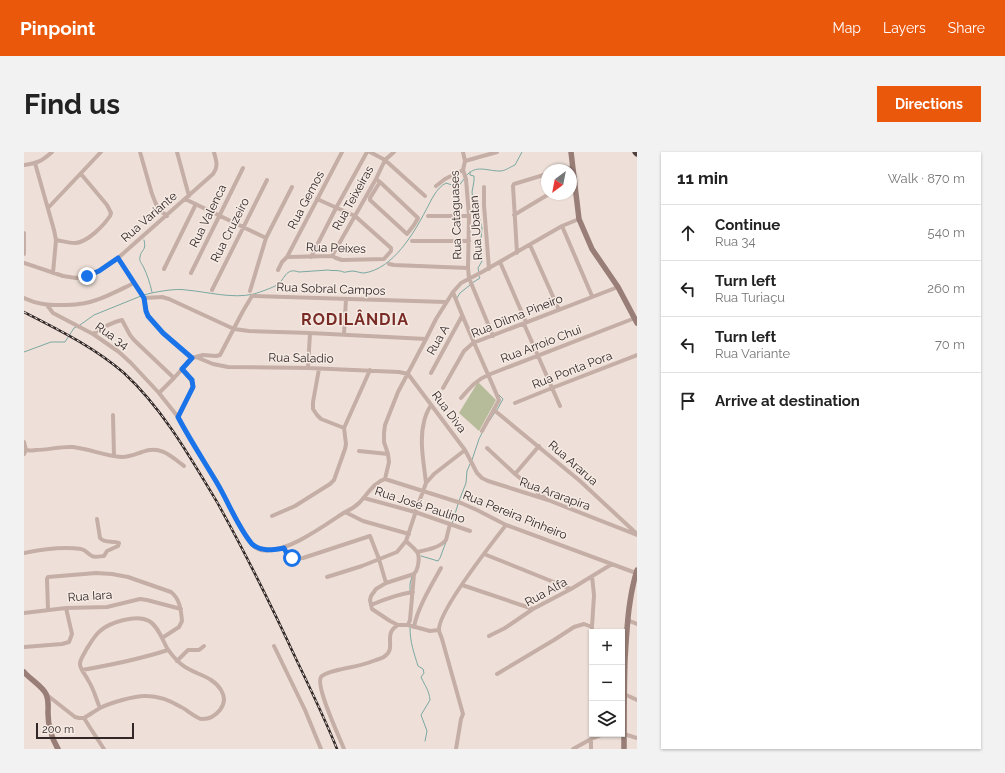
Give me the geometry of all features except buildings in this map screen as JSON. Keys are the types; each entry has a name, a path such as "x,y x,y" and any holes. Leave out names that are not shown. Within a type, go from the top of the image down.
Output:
{"main road":[{"path":"571,152 573,164"},
{"path":"577,200 579,219 592,249 618,286 636,321"},
{"path":"625,636 636,572"},
{"path":"24,672 47,695 48,725 50,734 58,749"},
{"path":"624,737 624,749"}],"street":[{"path":"24,165 42,161 52,152"},
{"path":"48,208 102,152"},
{"path":"140,152 156,204 167,216"},
{"path":"177,152 187,197 196,204 266,238"},
{"name":"Rua Variante","path":"24,263 63,276 76,278 87,276 99,271 118,258 213,174 217,166 214,152"},
{"name":"Rua Gemos","path":"278,270 282,262 287,257 342,152"},
{"path":"311,256 368,152 385,160 425,196"},
{"name":"Rua Teixeiras","path":"332,256 376,179 385,160 394,152"},
{"name":"Rua Cataguases","path":"463,152 465,161 464,172 466,180 468,216 469,279 492,336"},
{"path":"465,161 497,152"},
{"path":"35,163 56,240 53,273"},
{"name":"Rua Valenca","path":"191,272 243,168"},
{"path":"436,186 445,179 464,172"},
{"path":"56,240 75,243 82,242 89,238 110,216 111,213 108,205 81,174"},
{"path":"517,253 513,186 514,184 541,176"},
{"path":"376,179 380,182 418,218 406,234 370,200 380,182"},
{"name":"Rua Cruzeiro","path":"212,290 267,180"},
{"name":"Rua Ubatan","path":"484,186 489,268"},
{"path":"250,291 266,238 292,187"},
{"path":"317,199 355,216"},
{"path":"514,214 541,199"},
{"path":"164,268 196,204"},
{"name":"Rua Peixes","path":"287,257 332,256 342,260 384,259 391,251 391,248 355,216"},
{"path":"428,216 468,216"},
{"path":"182,369 192,380 193,387 178,417 187,434 252,544 256,548 266,550 284,548 295,543 345,512 353,509 379,481 385,479 388,454 384,442 385,425 398,392 426,338 446,302 461,283 517,253 562,226 579,219"},
{"path":"562,226 592,296"},
{"path":"24,233 24,254"},
{"path":"412,241 469,241"},
{"path":"530,245 559,310"},
{"name":"Rua Saladio","path":"118,258 142,296 148,316 163,333 194,357 213,364 228,367 370,370 408,374"},
{"path":"500,262 560,406"},
{"path":"389,264 394,266 468,268"},
{"path":"24,298 47,305 78,305 100,298 134,283"},
{"name":"Rua Dilma Pineiro","path":"442,388 464,352 475,343 618,286"},
{"path":"453,292 499,400 482,431"},
{"path":"142,296 162,297 169,299 234,329 249,331 426,338"},
{"name":"Rua Sobral Campos","path":"234,329 252,296 446,302"},
{"path":"344,334 346,299"},
{"name":"Rua 34","path":"47,305 53,313 81,327 120,352 159,393 178,417"},
{"name":"Rua A","path":"431,373 462,316"},
{"path":"92,334 110,324 122,320 134,340 174,378"},
{"name":"Rua Arroio Chui","path":"461,398 478,380 488,375 636,321"},
{"path":"159,393 194,357 202,355 220,355 234,329"},
{"path":"308,368 310,333"},
{"name":"Rua Ponta Pora","path":"515,403 637,355"},
{"path":"319,369 313,409 321,419 344,428"},
{"path":"272,516 295,506 334,480 346,444 344,428 370,370"},
{"name":"Rua Diva","path":"408,374 465,450 472,464"},
{"path":"426,483 422,433 425,418 431,405"},
{"name":"Rua Ararua","path":"494,410 580,481 637,534"},
{"path":"113,415 114,456"},
{"path":"24,442 25,452 72,447 114,456 127,457 154,449 162,451 184,466"},
{"path":"515,474 539,446"},
{"path":"487,448 515,474 548,500"},
{"path":"327,577 397,552 406,541 409,534 422,491 426,483 434,474 465,450"},
{"path":"359,451 388,454"},
{"name":"Rua Ararapira","path":"472,464 477,473 488,481 548,500 637,534"},
{"name":"Rua Pereira Pinheiro","path":"385,479 461,503 506,525 636,572"},
{"name":"Rua José Paulino","path":"364,498 415,512 470,531"},
{"path":"345,512 362,521 409,534"},
{"path":"24,553 57,548 81,549 86,550 91,556 94,557 104,556 107,551 118,546 119,543 115,541 104,541 100,538 97,519"},
{"path":"417,552 434,548 444,542 448,536 451,525"},
{"path":"456,749 463,714 439,630 443,614 462,585 506,525"},
{"path":"284,548 288,556 292,558 303,558 370,536 386,583"},
{"path":"406,541 417,552 419,558 417,570 412,574 386,583 374,592 371,596 372,609 398,625 411,626 430,632 439,630"},
{"path":"484,554 571,589"},
{"name":"Rua Alfa","path":"489,636 612,564"},
{"path":"411,626 441,568"},
{"path":"48,610 48,577 96,573 128,577 171,592 179,601 181,609 181,624 179,627 162,638"},
{"path":"411,626 410,620 413,592 412,574"},
{"path":"496,674 574,627 584,624 592,626 594,595 592,576"},
{"path":"462,585 533,609"},
{"path":"371,605 388,597 401,593 413,592"},
{"name":"Rua Iara","path":"24,613 66,608 107,607 140,599 181,609"},
{"path":"24,648 69,642 72,634 66,608"},
{"path":"47,695 75,717 79,718 84,718 100,708 134,697 146,696 159,698 182,707 200,719 204,719 219,712 223,705 224,696 221,689 214,682 184,667 177,661 168,650 155,626 150,621 138,618 110,624 103,628 98,632 80,662 82,670 93,689 100,708"},
{"path":"627,620 637,624"},
{"path":"344,749 325,701 320,683 322,677 341,669 364,665 388,654 391,632 394,627 398,625"},
{"path":"177,661 188,650 199,650 204,646"},
{"path":"274,646 322,749"},
{"path":"82,670 117,664 168,650"},
{"path":"625,694 637,700"},
{"path":"84,718 104,749"},
{"path":"625,734 637,738"},
{"path":"574,749 596,737"},
{"path":"591,739 591,749"}],"green space":[{"path":"478,382 496,400 479,431 459,413"}],"waterway":[{"path":"466,176 470,172 477,169 500,171 506,170 515,165 522,152"},
{"path":"470,172 470,175 474,176 472,192 473,200 482,228 480,248 482,261 478,268 479,273"},
{"path":"144,295 165,291 182,290 237,296 254,294 275,286 280,283 291,271 299,272 328,270 364,273 374,270 384,265 409,239 439,188 446,183 458,187 464,179"},
{"path":"144,240 145,246 141,254 140,262 147,275 152,292"},
{"path":"472,283 480,278 479,276"},
{"path":"457,298 460,293 470,285"},
{"path":"80,325 94,315 141,296"},
{"path":"24,352 51,342 65,342 76,327"},
{"path":"497,410 503,399 499,395"},
{"path":"490,420 495,412"},
{"path":"472,460 482,433"},
{"path":"459,501 466,483 467,471 470,464"},
{"path":"452,524 458,504"},
{"path":"421,556 438,561 446,542"},
{"path":"410,591 412,576"},
{"path":"410,628 414,652 418,666 423,669 424,673 421,677 428,691 430,700 421,715 427,731 425,741"}],"railway":[{"path":"24,312 76,340 113,364 138,387 175,434 197,468 238,541 318,705 337,749"}],"district":[{"name":"RODILÂNDIA","path":"355,319"}],"route":[{"path":"87,276 99,271 118,258 144,298 148,316 163,333 192,358 182,369 192,380 193,387 178,417 249,541 260,550 275,550 284,548 288,556 292,558"}]}
